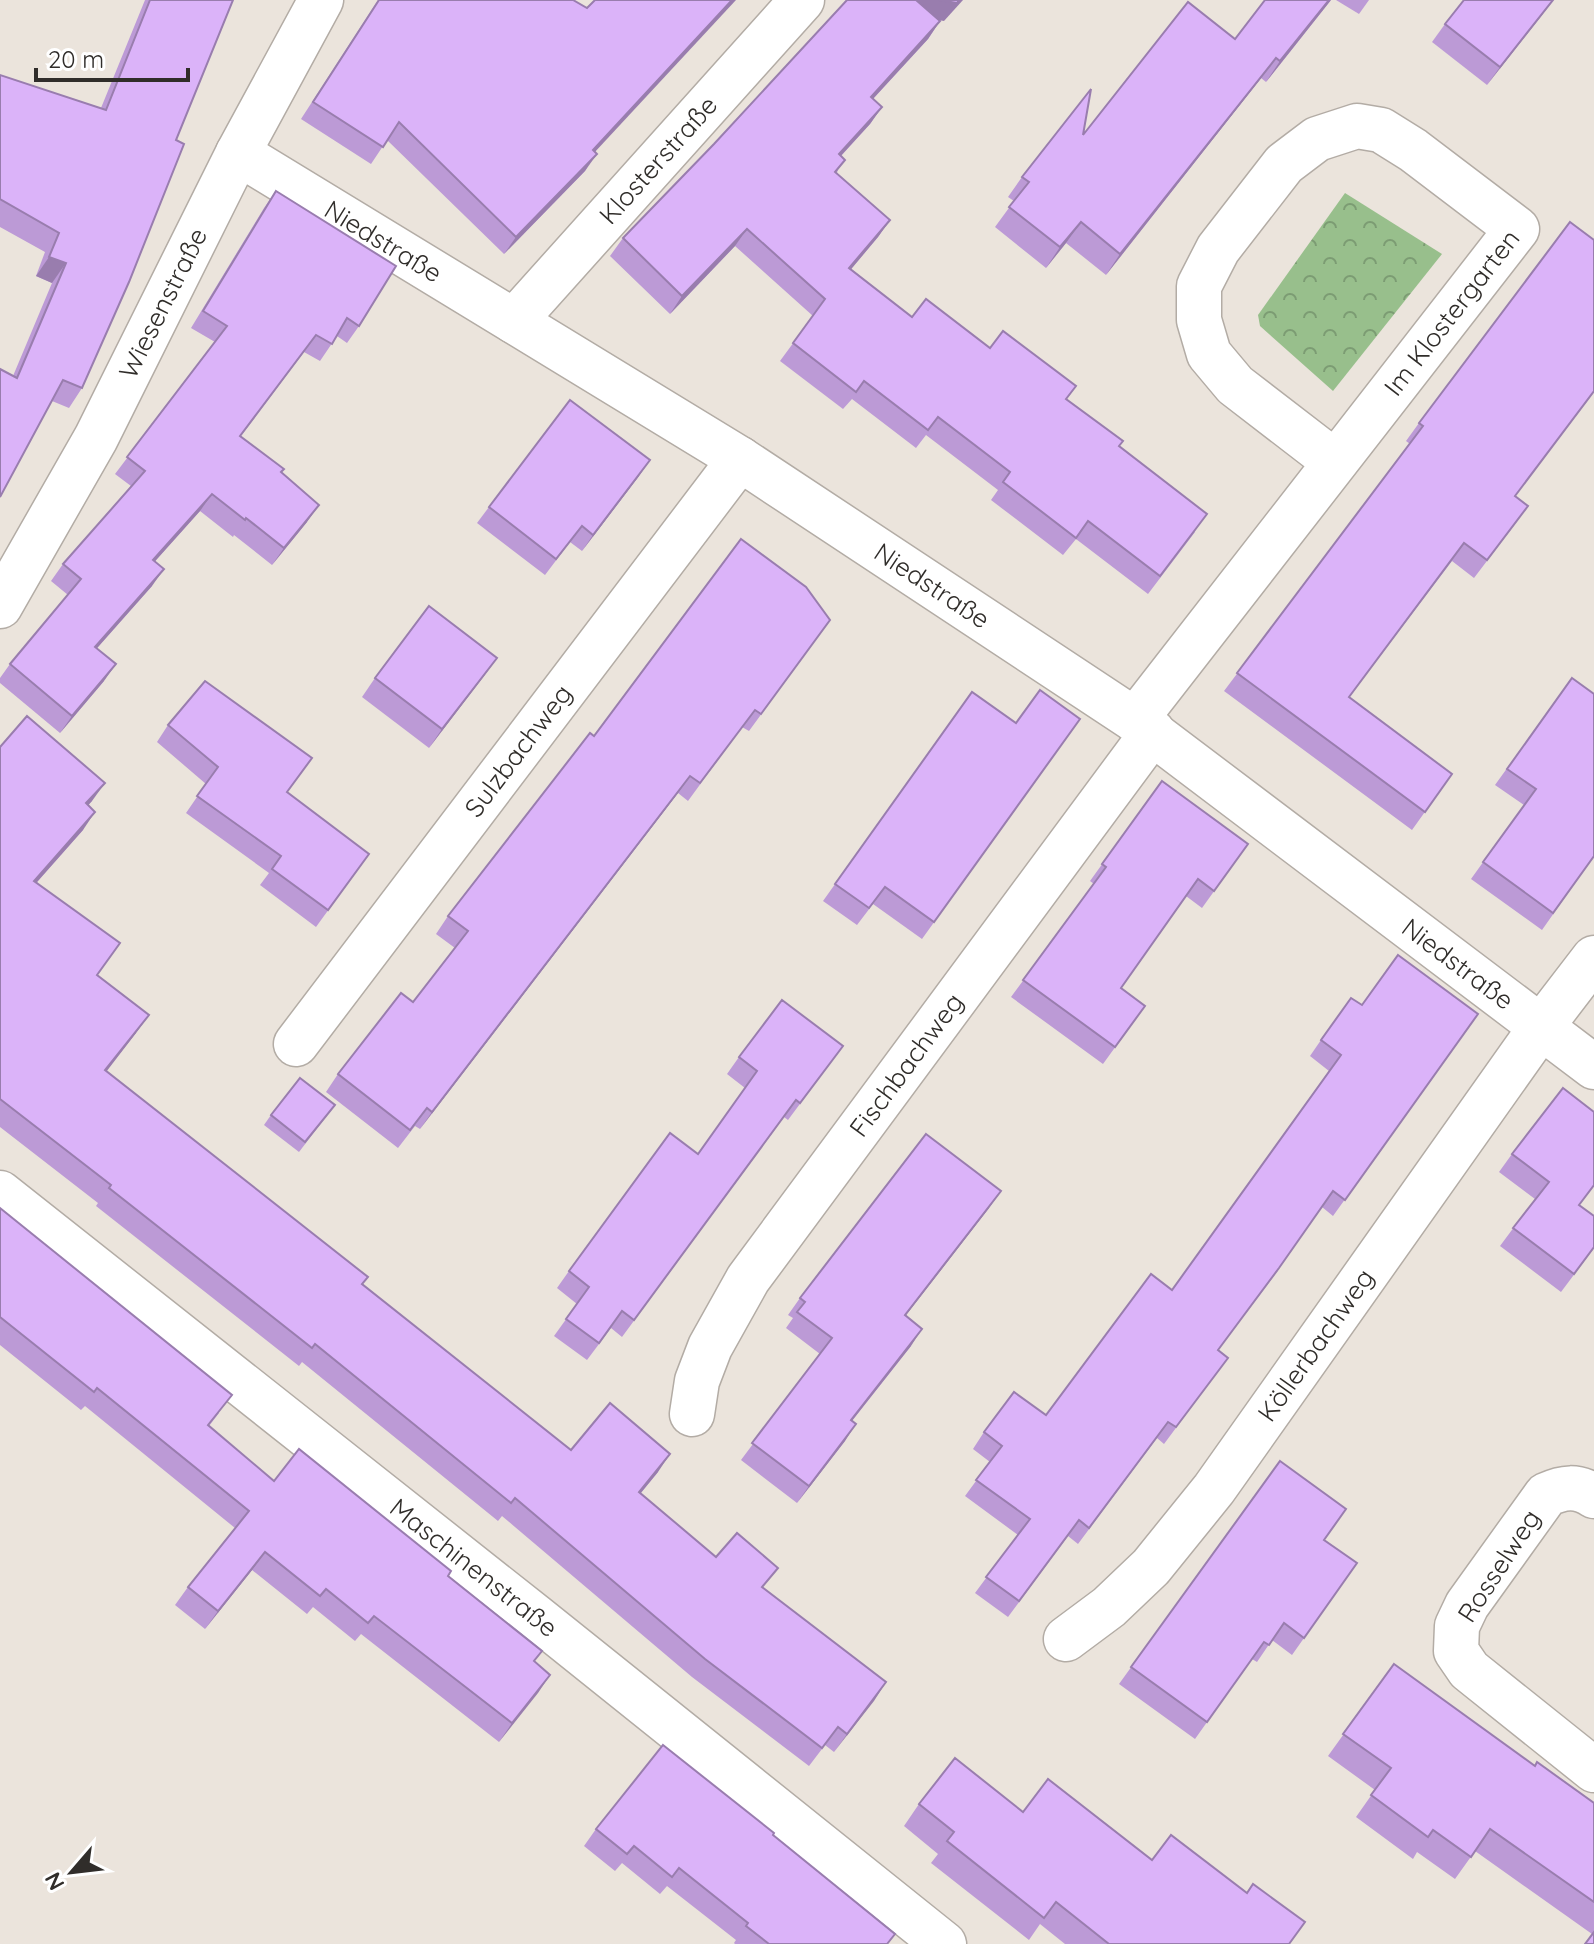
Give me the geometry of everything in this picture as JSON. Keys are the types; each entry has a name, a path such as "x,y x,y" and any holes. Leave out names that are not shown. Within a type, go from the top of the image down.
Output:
{"street":[{"name":"Wiesenstraße","path":"0,606 96,438 238,153 321,0"},
{"name":"Klosterstraße","path":"514,321 802,0"},
{"name":"Im Klostergarten","path":"1144,726 1335,462 1517,229 1413,150 1381,130 1357,126 1317,139 1284,164 1218,249 1199,286 1199,320 1209,354 1235,385 1335,462"},
{"name":"Niedstraße","path":"238,153 740,459 1144,726 1594,1067"},
{"name":"Sulzbachweg","path":"296,1044 740,459"},
{"name":"Fischbachweg","path":"692,1414 697,1381 710,1347 748,1279 1144,726"},
{"name":"Köllerbachweg","path":"1066,1639 1109,1607 1151,1567 1214,1489 1541,1027 1594,958"},
{"name":"Maschinenstraße","path":"0,1193 944,1944"},
{"name":"Rosselweg","path":"1594,1496 1589,1492 1563,1487 1546,1495 1467,1605 1457,1626 1456,1651 1469,1670 1594,1770"}],"green space":[{"path":"1345,193 1442,254 1333,391 1260,326 1258,315"}],"building":[{"path":"150,0 233,0 176,140 184,144 129,282 82,388 63,380 0,497 0,369 17,378 66,263 49,257 59,233 0,199 0,75 106,110"},
{"path":"379,0 573,0 587,8 595,0 732,0 593,150 597,154 516,237 399,122 383,147 313,102"},
{"path":"847,0 916,0 940,21 871,97 882,107 839,154 845,160 835,172 890,220 849,268 912,317 926,299 990,348 1003,331 1076,386 1066,399 1123,441 1119,446 1207,514 1160,576 1088,521 1076,538 1003,482 1010,472 938,417 928,430 864,381 856,392 793,343 825,299 747,229 682,296 623,238"},
{"path":"1265,0 1329,0 1280,61 1276,58 1120,254 1081,222 1060,247 1009,207 1029,182 1022,177 1091,89 1083,135 1188,2 1235,39"},
{"path":"1464,0 1553,0 1500,67 1445,24"},
{"path":"276,191 396,266 359,326 347,318 332,344 316,335 240,436 284,469 281,472 319,505 284,548 212,494 153,560 164,569 95,647 116,664 72,716 10,664 81,579 63,564 145,471 127,457 227,326 203,311"},
{"path":"1570,222 1594,240 1594,391 1515,496 1528,506 1487,560 1464,543 1349,697 1452,774 1425,812 1237,673 1423,426 1419,423"},
{"path":"570,400 650,460 593,535 582,526 556,559 489,507"},
{"path":"741,539 806,587 830,620 761,714 755,710 700,783 690,776 432,1112 427,1108 410,1130 338,1074 401,993 413,1002 468,931 448,916 590,733 594,736"},
{"path":"429,606 497,658 442,729 375,678"},
{"path":"1572,678 1594,694 1594,856 1553,913 1483,862 1536,789 1507,769"},
{"path":"205,681 312,758 287,792 369,854 328,910 272,869 281,856 197,796 218,767 168,725"},
{"path":"1040,690 1080,719 934,922 885,887 869,908 835,884 972,692 1016,723"},
{"path":"27,716 105,783 86,803 95,812 34,881 120,943 97,975 149,1015 105,1070 368,1277 362,1284 571,1450 610,1403 670,1454 639,1492 716,1557 737,1533 778,1568 762,1587 886,1682 847,1734 838,1727 822,1748 705,1659 515,1498 511,1503 315,1344 312,1348 0,1099 0,747"},
{"path":"1162,781 1248,844 1214,891 1198,879 1121,988 1145,1006 1115,1047 1023,980 1106,867 1102,864"},
{"path":"1398,955 1478,1014 1345,1200 1333,1191 1218,1350 1228,1358 1176,1427 1168,1422 1089,1528 1079,1520 1019,1601 986,1577 1030,1519 976,1480 1002,1446 984,1432 1014,1392 1046,1415 1151,1274 1172,1290 1341,1055 1321,1040 1351,998 1362,1005"},
{"path":"782,1000 843,1046 800,1103 796,1100 634,1320 622,1311 599,1343 566,1319 589,1287 569,1271 670,1133 698,1154 757,1071 739,1057"},
{"path":"300,1078 335,1105 305,1142 271,1115"},
{"path":"1563,1088 1594,1112 1594,1185 1579,1205 1594,1216 1594,1247 1574,1274 1513,1228 1549,1182 1512,1154"},
{"path":"926,1134 1001,1191 905,1315 922,1329 851,1420 856,1424 809,1486 752,1443 832,1338 797,1312 805,1302 800,1298"},
{"path":"0,1208 232,1395 208,1425 274,1481 299,1449 451,1571 448,1576 542,1651 534,1661 550,1675 512,1723 374,1616 368,1623 326,1589 320,1596 265,1552 218,1611 188,1587 249,1511 97,1388 94,1392 0,1317"},
{"path":"1280,1461 1346,1509 1324,1540 1357,1563 1304,1638 1284,1623 1269,1645 1264,1642 1207,1722 1131,1667"},
{"path":"1394,1664 1535,1766 1537,1762 1594,1803 1594,1902 1490,1829 1471,1857 1433,1830 1428,1837 1371,1795 1391,1768 1343,1734"},
{"path":"663,1745 895,1934 887,1944 769,1944 746,1926 748,1923 679,1868 672,1877 634,1846 627,1854 596,1829"},
{"path":"955,1758 1023,1812 1048,1779 1152,1860 1171,1835 1247,1893 1253,1884 1305,1922 1289,1944 1109,1944 1056,1902 1044,1918 947,1841 954,1832 919,1804"},
{"path":"1594,1932 1594,1944 1585,1944"}]}
